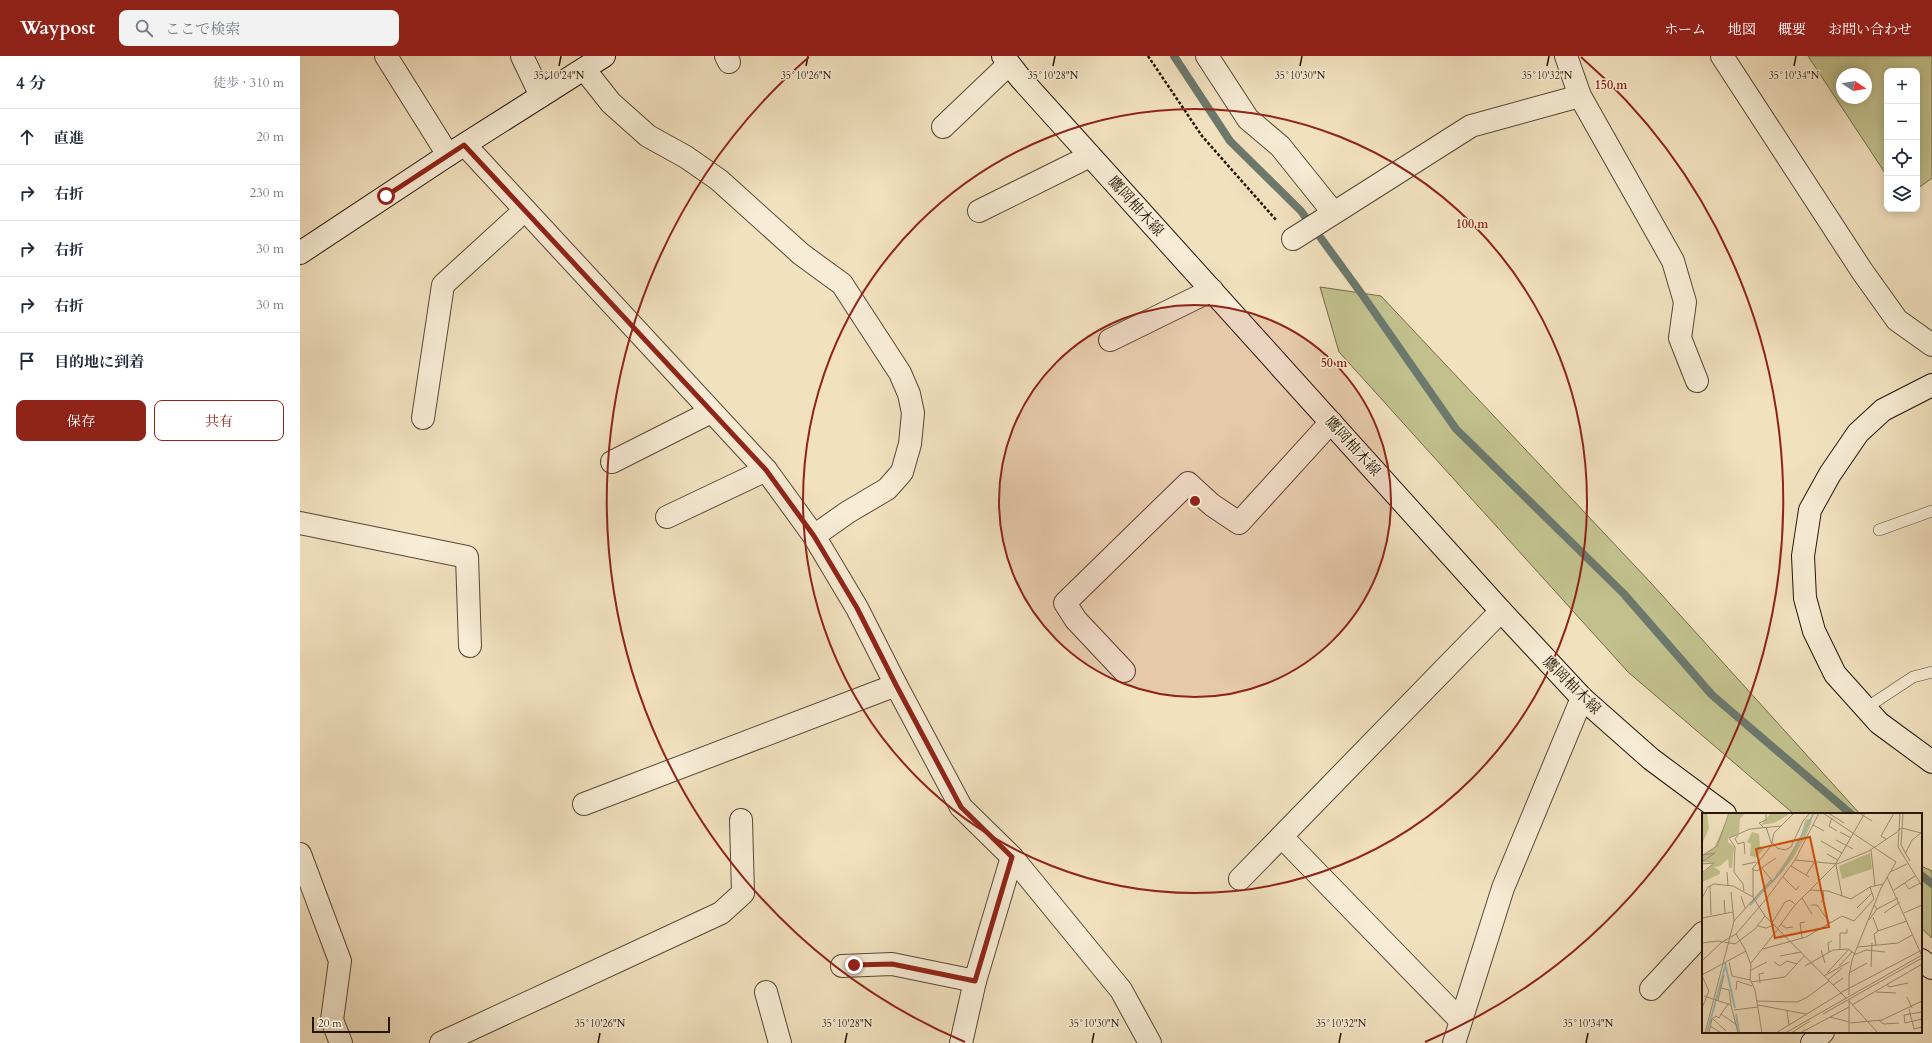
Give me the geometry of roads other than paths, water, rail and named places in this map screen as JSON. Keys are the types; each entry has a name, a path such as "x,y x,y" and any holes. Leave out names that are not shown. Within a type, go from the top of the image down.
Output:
{"street":[{"path":"386,56 456,150 524,210 766,470 814,536 857,608 961,807 1012,857 1121,990 1150,1043"},
{"path":"522,56 541,96"},
{"path":"300,254 456,150 604,56"},
{"path":"1207,56 1248,119 1280,146 1333,212"},
{"path":"1566,56 1580,96 1673,261 1685,302 1680,338 1697,381"},
{"path":"1722,56 1862,271 1897,320 1932,345"},
{"path":"944,128 1006,60"},
{"name":"鷹岡柚木線","path":"1006,60 1090,156 1501,611 1582,698 1651,758 1724,813"},
{"path":"584,69 611,103 648,136 686,157 719,180 801,254 842,284 900,373 909,394 913,413 910,444 902,472 887,489 848,512 814,536"},
{"path":"1293,239 1333,212 1471,126 1580,96"},
{"path":"979,210 1090,156"},
{"path":"422,418 443,285 524,210"},
{"path":"1110,340 1212,290"},
{"path":"1932,385 1883,410 1858,433 1830,474 1810,510 1803,556 1805,598 1814,631 1836,674 1879,723 1932,762"},
{"path":"612,462 711,412"},
{"path":"1124,671 1076,620 1066,604 1188,483 1212,505 1239,523 1331,422"},
{"path":"667,517 766,470"},
{"path":"300,523 467,557 470,646"},
{"path":"1240,879 1501,611"},
{"path":"584,804 896,685"},
{"path":"1454,1043 1502,888 1582,698"},
{"path":"441,1043 721,913 744,893 741,820"},
{"path":"1282,837 1460,1020"},
{"path":"300,854 340,961 332,1020 341,1043"},
{"path":"961,1043 975,981 1012,857"},
{"path":"1651,989 1702,934"},
{"path":"1922,961 1932,968"},
{"path":"842,966 892,964 975,981"},
{"path":"766,992 780,1043"},
{"path":"1812,1043 1822,1033"}],"lane":[{"path":"1879,530 1932,512"},
{"path":"1866,708 1913,677 1932,672"}],"waterway":[{"path":"1174,56 1230,141 1301,211 1361,293 1456,429 1624,594 1712,695 1850,813"},
{"path":"1922,876 1932,884"}]}
